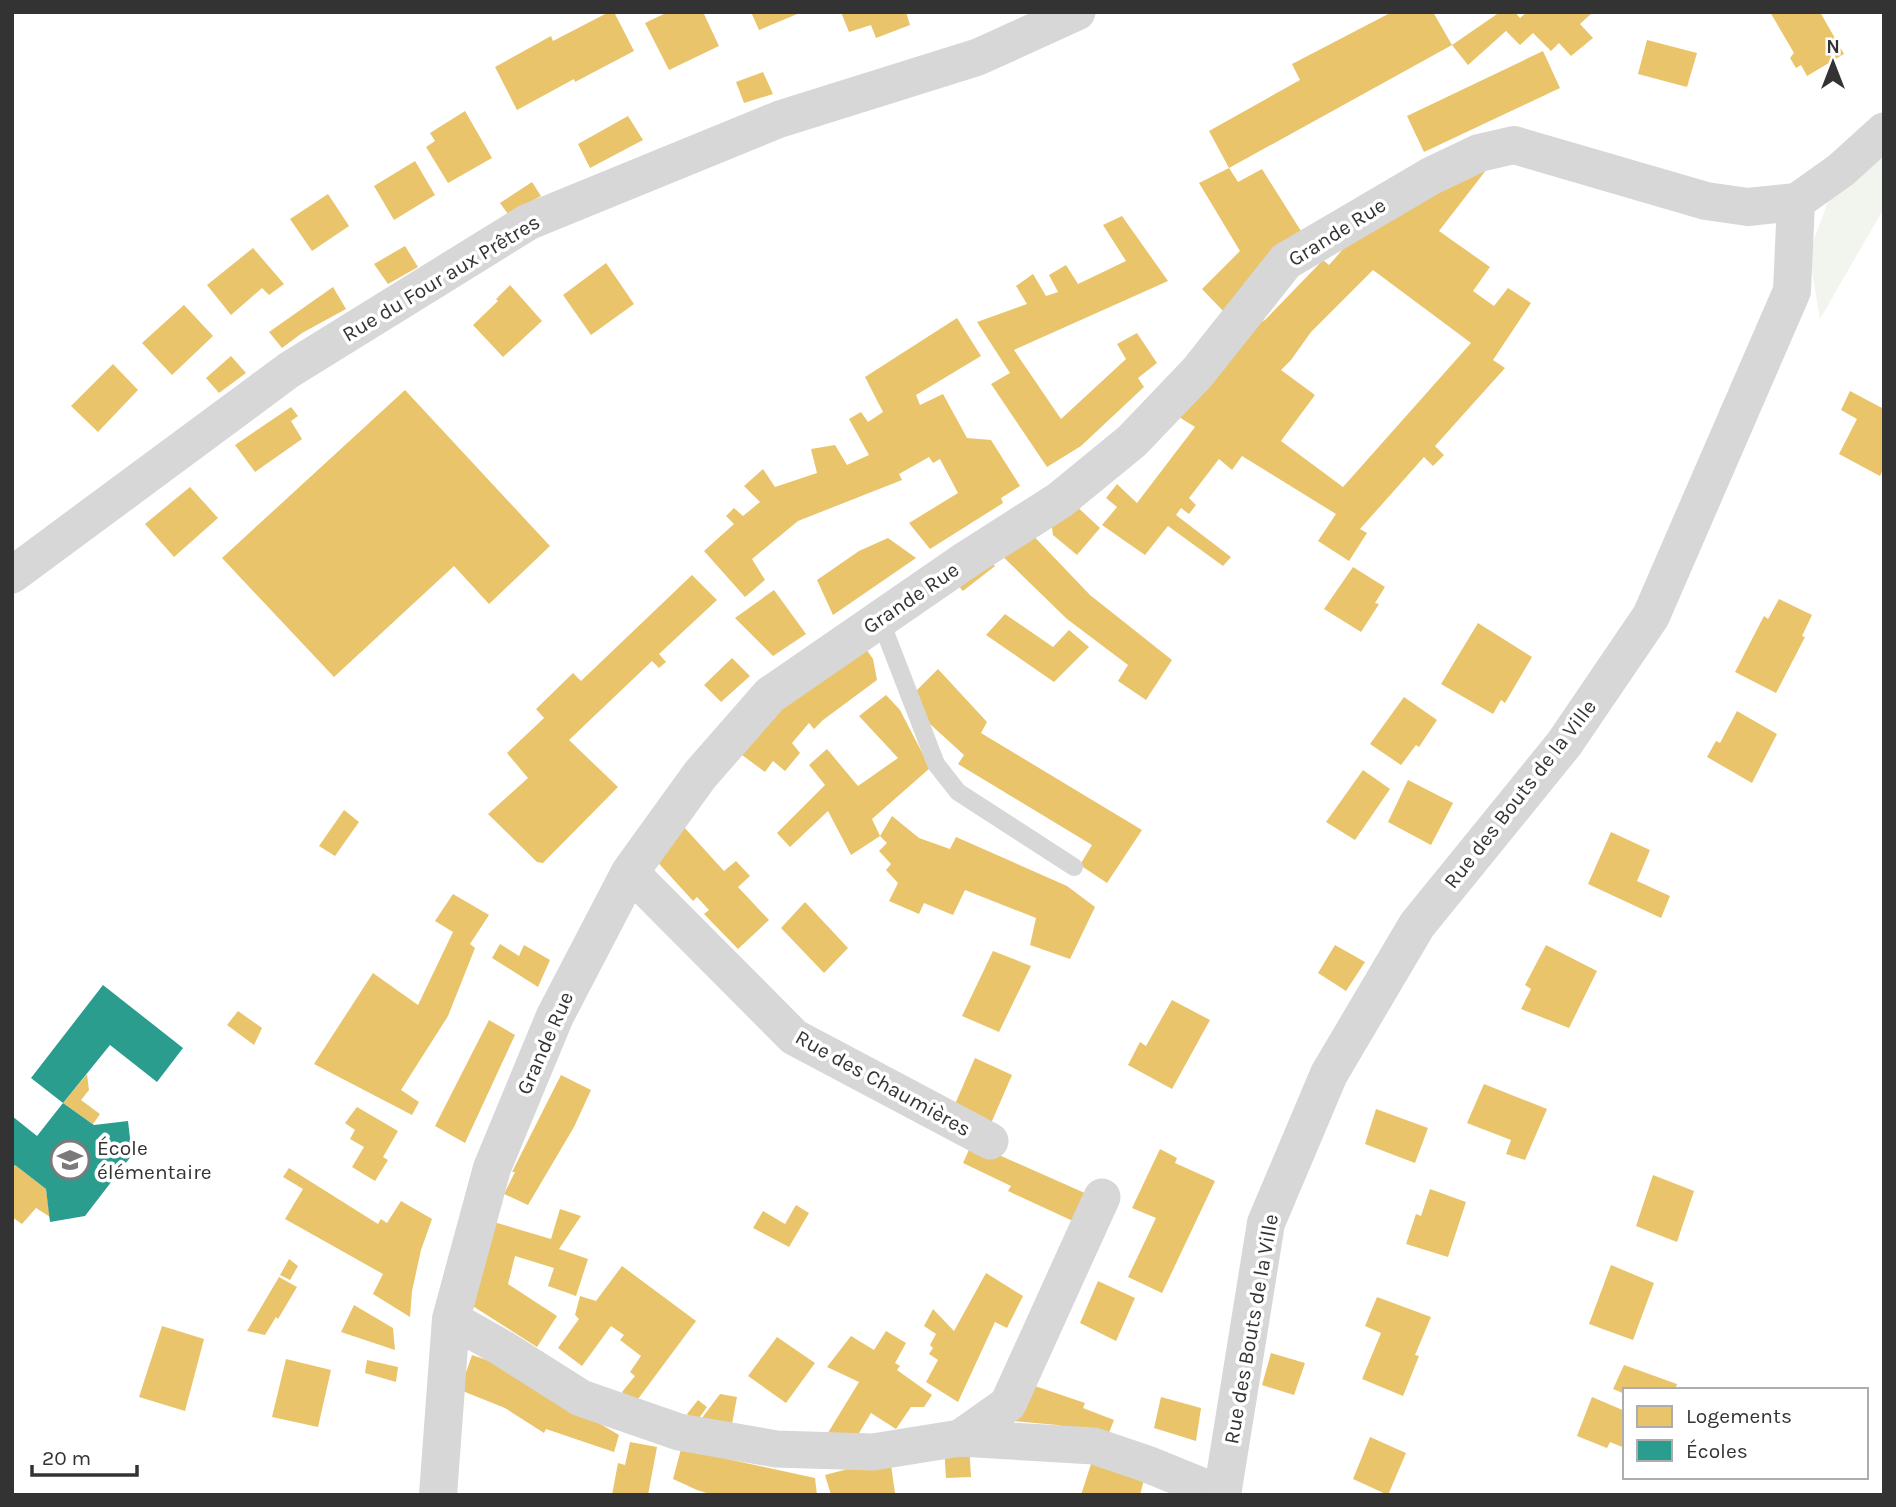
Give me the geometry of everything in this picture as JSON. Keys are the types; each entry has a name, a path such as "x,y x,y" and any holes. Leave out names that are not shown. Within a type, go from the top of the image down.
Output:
{"street":[{"name":"Rue du Four aux Prêtres","path":"12,575 289,370 528,222 780,119 978,57 1077,12"},
{"path":"1796,202 1841,170 1884,131"},
{"name":"Grande Rue","path":"438,1495 451,1319 492,1168 555,1016 630,872 700,775 770,695 880,618 1060,500 1132,441 1198,373 1286,261 1431,176 1479,153 1514,145 1706,201 1748,207 1796,202"},
{"name":"Rue des Bouts de la Ville","path":"1223,1495 1266,1223 1329,1073 1417,925 1564,744 1651,616 1792,291 1796,202"},
{"name":"Rue des Chaumières","path":"630,872 794,1037 989,1142"},
{"path":"960,1438 1008,1404 1102,1197"},
{"path":"451,1319 581,1398 679,1432 776,1449 873,1452 960,1438 1094,1446 1223,1495"}],"lane":[{"path":"880,618 936,764 958,792 1074,867"}],"shaded area":[{"path":"1884,156 1884,208 1820,319 1809,253 1828,202"}],"building: Logements":[{"path":"609,12 614,12 634,51 517,110 495,67 551,36 553,41"},
{"path":"668,12 703,12 719,46 669,70 645,23"},
{"path":"751,12 802,12 759,30"},
{"path":"841,12 906,12 910,25 876,38 871,25 849,32"},
{"path":"1392,12 1433,12 1452,45 1229,168 1209,131 1300,80 1292,64"},
{"path":"1500,12 1515,12 1520,18 1527,12 1593,12 1580,24 1593,38 1571,56 1559,43 1551,51 1533,33 1520,45 1506,31 1468,65 1452,45"},
{"path":"1770,12 1820,12 1844,54 1807,76 1801,65 1796,68 1790,58 1794,53"},
{"path":"1647,40 1697,53 1687,87 1638,74"},
{"path":"1543,51 1560,88 1424,152 1407,116"},
{"path":"763,72 773,94 744,103 736,82"},
{"path":"465,111 492,158 448,183 426,147 435,141 430,133"},
{"path":"628,116 643,140 590,168 578,144"},
{"path":"1497,156 1439,231 1490,267 1473,291 1494,306 1508,288 1531,303 1493,360 1505,368 1435,446 1444,455 1433,466 1424,457 1360,529 1367,533 1349,561 1318,541 1336,514 1242,456 1232,470 1219,459 1189,498 1196,505 1189,514 1181,508 1176,515 1231,557 1223,566 1168,526 1145,555 1102,525 1117,507 1106,498 1117,484 1137,503 1195,427 1166,409 1246,330 1265,320 1323,260 1329,265 1344,248","holes":["1373,270 1471,343 1343,487 1281,441 1315,395 1281,370 1311,332"]},
{"path":"415,161 435,195 394,220 374,186"},
{"path":"1229,168 1238,182 1262,169 1301,231 1224,312 1202,289 1240,251 1199,183"},
{"path":"532,182 541,196 508,214 500,203"},
{"path":"328,194 349,226 312,251 290,219"},
{"path":"1122,216 1168,281 1014,350 1061,419 1126,359 1117,344 1137,333 1157,363 1138,378 1144,387 1081,446 1047,467 991,384 1010,373 977,322 1027,304 1016,286 1033,274 1046,296 1058,292 1049,275 1066,265 1078,284 1126,261 1103,225"},
{"path":"405,246 418,267 388,284 374,264"},
{"path":"253,248 284,284 269,295 262,288 231,315 207,285"},
{"path":"606,263 634,304 591,335 563,295"},
{"path":"510,285 542,321 503,357 473,325"},
{"path":"333,287 346,309 302,333 282,348 269,332"},
{"path":"184,305 213,336 172,375 142,343"},
{"path":"957,318 981,356 916,395 920,405 943,394 967,438 991,440 1020,486 1001,498 1003,503 930,549 909,523 958,493 940,459 933,463 929,457 899,474 902,480 798,521 752,559 765,580 745,597 704,551 734,524 726,516 734,508 743,516 760,502 744,486 763,469 775,487 817,473 811,449 835,445 847,465 869,455 849,419 861,412 868,422 883,412 865,377"},
{"path":"231,356 246,373 219,393 206,378"},
{"path":"113,364 138,390 98,432 71,406"},
{"path":"405,390 550,546 489,604 454,566 334,677 222,558"},
{"path":"1850,391 1884,409 1884,468 1880,476 1839,454 1857,419 1841,410"},
{"path":"291,407 298,416 291,421 302,439 255,472 235,445"},
{"path":"190,487 218,518 174,557 145,524"},
{"path":"1073,503 1100,528 1077,555 1053,535 1051,520"},
{"path":"1025,527 1090,595 1172,660 1146,700 1118,681 1128,665 1067,619 993,547"},
{"path":"888,538 916,558 833,615 817,580 859,551"},
{"path":"984,554 995,566 963,591 952,579"},
{"path":"1353,567 1385,587 1375,603 1379,604 1361,632 1324,609"},
{"path":"692,575 717,600 659,654 666,662 659,668 652,661 569,740 618,787 543,863 537,862 488,814 528,778 507,753 544,718 536,709 573,673 581,681"},
{"path":"774,590 806,634 773,656 735,618"},
{"path":"1779,599 1812,615 1802,636 1805,637 1776,693 1735,672 1764,616 1768,619"},
{"path":"1005,614 1053,647 1069,630 1089,647 1054,682 986,635"},
{"path":"1478,623 1532,657 1505,703 1501,700 1493,714 1441,684"},
{"path":"860,640 873,659 877,680 814,729 809,723 792,743 800,753 785,771 773,761 765,772 742,755 770,718"},
{"path":"732,658 750,676 721,702 704,685"},
{"path":"938,669 987,722 981,733 1142,830 1107,883 1080,865 1092,845 958,764 964,755 930,724 911,696"},
{"path":"886,695 900,710 930,768 872,819 880,836 851,855 828,811 790,847 777,833 825,785 809,765 827,749 858,786 898,758 859,716"},
{"path":"1404,697 1437,720 1419,747 1416,745 1401,765 1370,744"},
{"path":"1737,711 1777,734 1752,783 1707,757 1716,741 1720,743"},
{"path":"1363,770 1390,789 1355,840 1326,822"},
{"path":"1408,780 1453,803 1431,845 1388,822"},
{"path":"344,810 359,822 335,856 319,846"},
{"path":"892,816 919,838 950,849 956,837 1067,886 1095,907 1070,959 1030,945 1036,918 965,890 953,915 924,903 919,914 889,901 898,883 886,870 891,864 879,851 887,843 880,836"},
{"path":"683,826 724,871 736,861 750,876 738,887 769,920 738,949 704,914 709,910 697,897 693,901 652,856"},
{"path":"1611,832 1650,850 1637,881 1670,896 1661,918 1588,884"},
{"path":"453,894 489,915 470,944 475,948 448,1016 401,1090 419,1102 412,1115 314,1064 373,973 418,1005 453,932 435,921"},
{"path":"805,902 848,948 824,973 781,928"},
{"path":"500,944 519,956 524,945 550,960 538,987 492,958"},
{"path":"1335,945 1365,962 1346,991 1318,973"},
{"path":"1546,945 1597,971 1569,1028 1521,1009 1531,989 1525,985"},
{"path":"993,951 1031,966 999,1032 962,1016"},
{"path":"1172,1000 1210,1020 1172,1089 1128,1065 1140,1042 1146,1046"},
{"path":"238,1011 262,1028 254,1045 227,1025"},
{"path":"489,1020 515,1035 465,1143 435,1126"},
{"path":"975,1058 1012,1075 989,1128 952,1111"},
{"path":"87,1074 89,1090 81,1100 100,1114 93,1124 63,1103"},
{"path":"561,1075 591,1090 574,1127 528,1205 504,1194 515,1172 512,1172"},
{"path":"1484,1084 1547,1109 1525,1160 1506,1154 1511,1140 1467,1123"},
{"path":"357,1107 398,1131 383,1157 388,1160 375,1181 352,1167 364,1147 350,1139 355,1130 345,1123"},
{"path":"1376,1109 1428,1128 1415,1163 1365,1144"},
{"path":"972,1143 1087,1194 1075,1222 1008,1191 1011,1186 963,1163"},
{"path":"1160,1149 1177,1158 1175,1163 1215,1181 1162,1293 1128,1277 1156,1218 1132,1208"},
{"path":"15,1165 46,1189 50,1217 36,1208 22,1224 12,1217 12,1169"},
{"path":"289,1168 378,1224 381,1219 387,1223 401,1201 432,1219 421,1250 412,1291 410,1317 373,1294 383,1274 285,1219 303,1189 283,1177"},
{"path":"1653,1175 1694,1191 1677,1242 1636,1226"},
{"path":"1430,1189 1466,1202 1448,1257 1406,1244 1416,1214 1421,1216"},
{"path":"796,1205 809,1213 789,1247 753,1228 763,1211 785,1224"},
{"path":"560,1209 581,1216 559,1249 588,1259 576,1296 548,1286 554,1268 515,1256 508,1284 557,1316 537,1347 468,1303 487,1220 551,1239"},
{"path":"289,1259 298,1266 290,1280 280,1275"},
{"path":"1611,1265 1654,1283 1633,1340 1589,1324"},
{"path":"622,1266 696,1321 635,1403 622,1392 635,1376 630,1372 641,1356 620,1340 624,1335 611,1326 582,1366 558,1348 579,1319 575,1315 580,1296 596,1301"},
{"path":"986,1273 1023,1296 1007,1328 995,1322 958,1402 926,1382 938,1360 929,1354 936,1334 924,1326 933,1309 954,1331"},
{"path":"279,1277 297,1287 265,1335 247,1331"},
{"path":"1098,1281 1135,1298 1116,1341 1080,1323"},
{"path":"1377,1297 1431,1317 1415,1355 1419,1356 1403,1396 1362,1379 1381,1333 1365,1326"},
{"path":"354,1305 393,1328 395,1350 341,1332"},
{"path":"162,1326 204,1339 185,1411 139,1397"},
{"path":"886,1331 906,1343 895,1363 900,1366 897,1370 932,1395 924,1407 911,1407 896,1429 871,1413 856,1438 826,1436 859,1382 827,1367 851,1336 874,1350"},
{"path":"777,1337 815,1363 786,1403 748,1376"},
{"path":"1271,1353 1305,1363 1294,1395 1262,1385"},
{"path":"472,1355 519,1371 558,1399 619,1435 614,1452 546,1429 544,1433 505,1408 460,1390"},
{"path":"286,1359 331,1370 318,1427 272,1417"},
{"path":"367,1360 398,1367 396,1382 365,1373"},
{"path":"1624,1365 1677,1384 1676,1388 1623,1388 1623,1393 1613,1389"},
{"path":"1026,1383 1085,1403 1083,1408 1114,1420 1107,1438 1057,1425 1013,1421"},
{"path":"720,1394 737,1397 732,1424 702,1418"},
{"path":"1161,1397 1201,1408 1196,1441 1154,1428"},
{"path":"1592,1397 1623,1410 1623,1447 1610,1442 1607,1448 1577,1436"},
{"path":"698,1400 707,1407 697,1421 687,1414"},
{"path":"1370,1437 1406,1453 1388,1495 1353,1479"},
{"path":"630,1442 657,1447 648,1495 612,1495 618,1463 625,1465"},
{"path":"969,1444 971,1477 946,1478 944,1446"},
{"path":"681,1449 815,1478 817,1495 713,1495 697,1490 673,1479"},
{"path":"890,1458 895,1493 831,1495 825,1475"},
{"path":"1092,1461 1145,1476 1140,1495 1081,1495"}],"building: Écoles":[{"name":"École élémentaire","path":"103,985 183,1048 157,1082 110,1045 63,1103 31,1078"},
{"name":"École élémentaire","path":"63,1103 94,1125 128,1121 132,1155 85,1216 50,1222 46,1189 15,1165 12,1169 12,1116 37,1136"}],"place":[{"name":"École élémentaire","path":"70,1160"}]}
